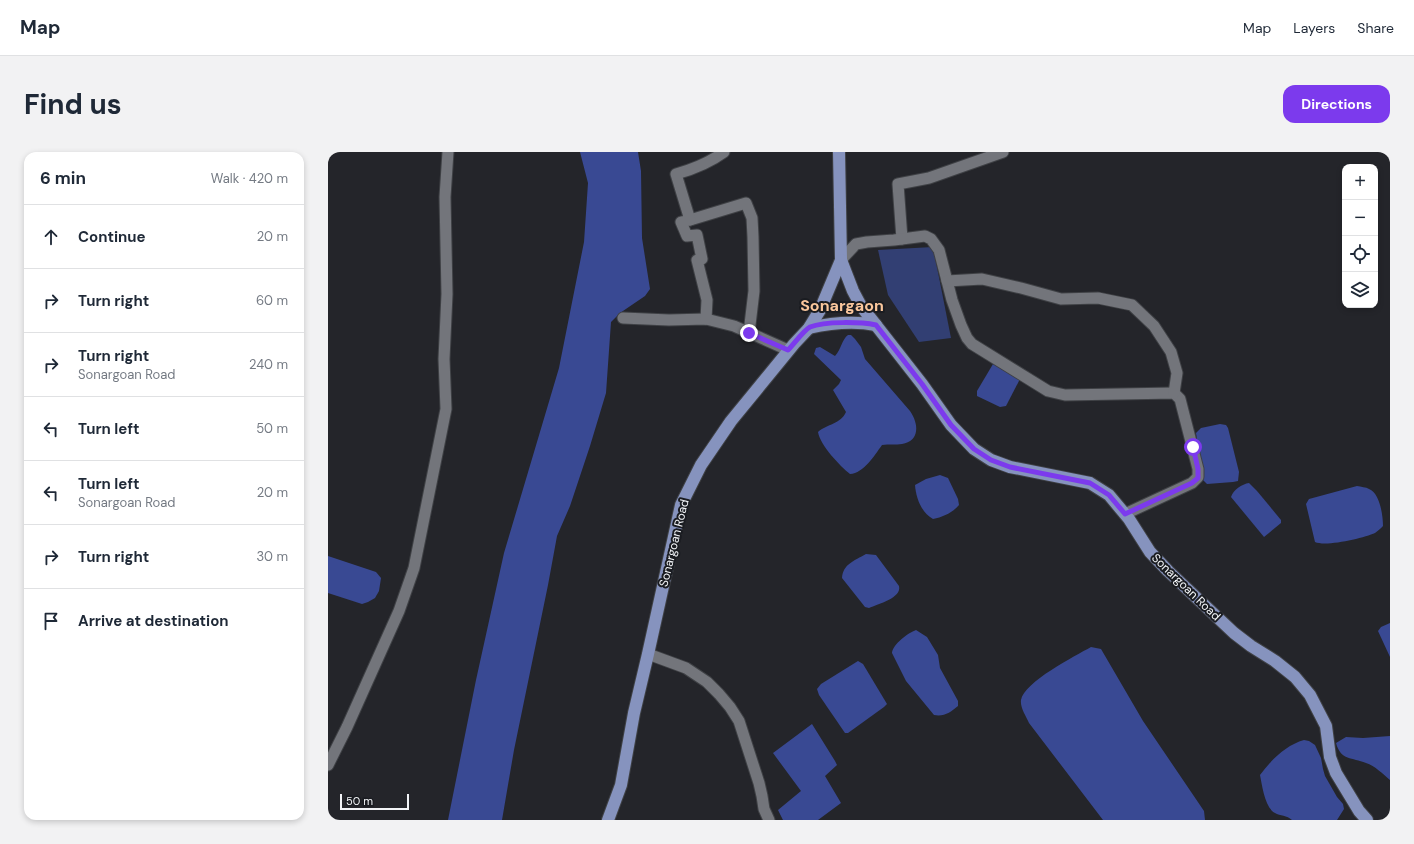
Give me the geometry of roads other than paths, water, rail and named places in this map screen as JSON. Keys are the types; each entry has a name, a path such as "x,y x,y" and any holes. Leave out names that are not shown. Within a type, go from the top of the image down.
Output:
{"main road":[{"name":"Sonargoan Road","path":"839,152 841,260 853,291 861,306 922,384 951,425 974,449 991,460 1010,467 1090,483 1109,495 1125,514 1150,552 1168,571 1234,633 1295,676 1310,695 1326,726 1330,757 1336,773 1359,812 1367,820"},
{"name":"Sonargoan Road","path":"608,820 621,785 634,713 681,504 701,465 731,421 788,350 809,328 820,310 841,260"},
{"path":"809,328 826,324 865,323 876,325"}],"street":[{"path":"328,765 347,727 399,611 414,568 446,409 444,359 447,294 445,197 448,152"},
{"path":"690,220 676,174 700,167 724,152"},
{"path":"902,239 898,184 929,178 1002,152"},
{"path":"706,319 707,300 697,260 702,259 697,235 687,236 680,222 746,203 752,218 753,237 754,291 749,333"},
{"path":"841,260 856,244 925,236 931,239 939,250 952,300 961,325 967,338 972,344 1048,391 1065,395 1174,393 1180,399 1184,412 1198,469 1198,478 1192,483 1125,514"},
{"path":"947,280 982,279 1061,299 1098,298 1132,306 1154,326 1171,352 1177,373 1174,393"},
{"path":"623,318 670,320 706,319 734,326 788,350"},
{"path":"648,654 686,668 707,682 720,694 730,707 739,721 759,783 764,809 770,820"}],"district":[{"name":"Sonargaon","path":"842,305"}]}
